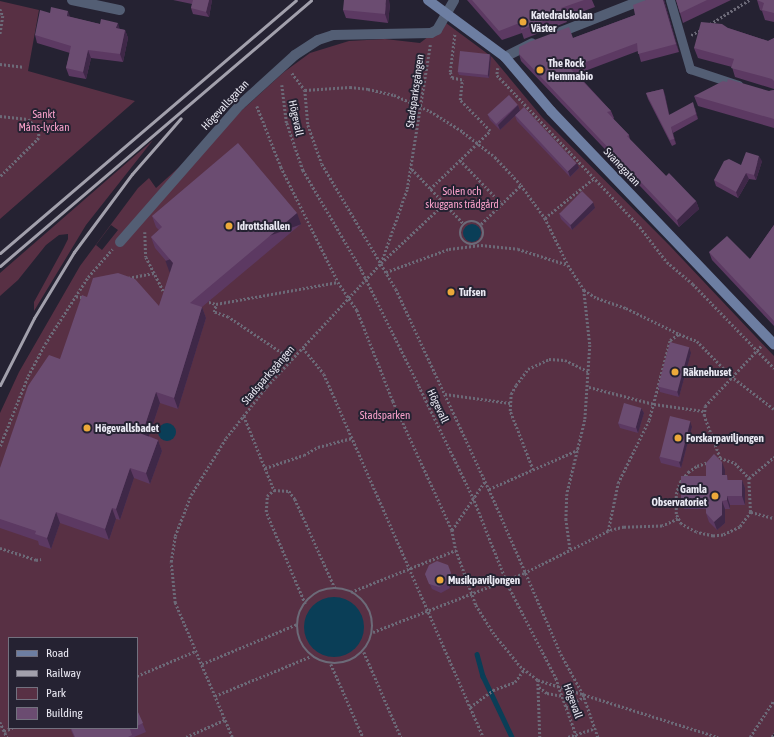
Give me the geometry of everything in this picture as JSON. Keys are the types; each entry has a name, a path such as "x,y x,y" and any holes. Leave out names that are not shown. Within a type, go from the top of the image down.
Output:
{"street":[{"path":"72,0 120,10"},
{"name":"Svanegatan","path":"428,0 447,13 502,60 774,344"},
{"path":"436,30 454,0"},
{"path":"502,60 547,37 642,0"},
{"name":"Högevallsgatan","path":"120,242 240,105 276,69 295,55 318,40 333,34 425,34 436,30"}],"lane":[{"path":"670,0 692,71 746,87"}],"path":[{"path":"682,40 749,0"},
{"path":"0,9 3,16 0,35"},
{"path":"707,26 714,28"},
{"path":"430,188 490,131 461,102 462,80 452,78 455,27"},
{"name":"Stadsparksgången","path":"232,737 175,603 172,586 171,562 175,536 191,495 226,438 292,360 381,263 400,212 412,169 429,50 436,30"},
{"path":"502,60 497,75 640,227 667,262 693,284 774,368"},
{"path":"0,64 23,67"},
{"path":"290,71 305,90 308,125 322,164 386,272 489,489 524,573 561,654 583,695 598,737"},
{"name":"Högevall","path":"282,85 287,123 303,170 365,280 473,497 506,580 556,678 577,736"},
{"path":"305,90 350,87 368,89 394,95 443,118 478,143 521,185 545,218 568,265 584,290 597,298 626,308 679,334 697,341 731,376 774,409"},
{"path":"255,103 280,167 338,282 350,296 393,401 452,530 456,550 471,592 495,635 524,669 538,680 718,737"},
{"path":"0,116 28,119 39,130 39,138 0,176"},
{"path":"460,160 502,204"},
{"path":"412,169 464,224"},
{"path":"545,218 607,169"},
{"path":"481,224 521,185"},
{"path":"381,263 445,203"},
{"path":"386,272 426,255 474,245 483,239 485,231 481,224 471,220 464,224 460,231 461,238 466,244 474,245 518,249 568,265"},
{"path":"145,225 146,257 168,301"},
{"path":"0,446 28,376 70,304 96,267 120,242"},
{"path":"125,278 154,273"},
{"path":"205,301 216,304 338,282"},
{"path":"570,549 566,530 566,500 570,475 579,449 590,372 590,345 584,290"},
{"path":"76,296 89,298"},
{"path":"216,304 214,312 228,317 292,360"},
{"path":"608,531 618,483 642,439 654,404 666,350 670,340 679,334"},
{"path":"720,458 704,411 708,401 763,342"},
{"path":"303,348 324,374 426,610 483,737"},
{"path":"533,470 515,430 510,403 522,375 540,362 565,360 590,372"},
{"path":"589,387 654,404 704,411"},
{"path":"444,394 510,403"},
{"path":"244,416 274,490"},
{"path":"265,468 304,455 318,447 352,438"},
{"path":"489,489 579,449"},
{"path":"749,478 774,457"},
{"path":"720,458 735,463 749,478 751,512 740,527 718,536 692,530 678,519 676,508 680,482 698,466 720,458"},
{"path":"452,530 485,481"},
{"path":"305,604 266,512 267,496 274,490 289,491 295,499 335,588"},
{"path":"751,512 774,518"},
{"path":"373,632 471,592 524,573 608,531 624,527 662,526 678,519"},
{"path":"0,548 36,560 41,559"},
{"path":"351,592 456,550"},
{"path":"335,588 351,592 359,597 370,612 373,632 364,652 354,659 331,664 311,656 300,642 297,624 305,604 318,592 335,588"},
{"path":"202,664 297,624"},
{"path":"138,676 196,651"},
{"path":"364,652 401,737"},
{"path":"215,696 311,656"},
{"path":"331,664 363,737"},
{"path":"470,707 493,690 515,682 524,669"},
{"path":"538,680 540,737"},
{"path":"538,686 547,693 562,694"},
{"path":"566,707 583,695"},
{"path":"750,737 774,700"},
{"path":"186,737 224,720"},
{"path":"0,722 7,737"},
{"path":"568,737 577,736 594,728"},
{"path":"4,731 9,729"}],"green space":[{"name":"Sankt Måns-lyckan","path":"0,1 39,10 28,71 135,101 0,219"},
{"name":"Stadsparken","path":"446,23 492,57 542,117 670,246 774,356 774,733 772,737 0,737 0,413 19,372 80,266 138,188 149,178 156,188 284,72 310,53 349,41 385,39 420,43","holes":["111,225 118,230 102,250 96,245"]},
{"path":"153,140 86,225 34,311 34,302 68,239 68,234 59,235 46,245 18,280 0,296 0,273"}],"water":[{"path":"468,224 476,224 481,229 479,240 476,242 468,242 463,237 463,229"},
{"path":"167,423 173,426 176,432 173,438 167,441 161,438 158,432 161,426"},
{"path":"334,597 351,602 359,610 364,627 359,644 351,652 334,657 317,652 309,644 304,627 309,610 317,602"}],"building":[{"path":"193,0 209,0 206,12 191,8"},
{"path":"344,0 386,0 385,14 343,10"},
{"path":"472,0 584,0 561,8 563,13 521,30 522,22 499,31"},
{"path":"646,0 663,0 676,44 638,54 637,43 570,68 611,111 607,112 629,135 627,136 666,176 669,173 696,201 677,220 519,54 519,47 569,27 573,38 635,15 633,5"},
{"path":"676,0 707,0 680,13"},
{"path":"757,0 774,0 774,13 762,10 764,3"},
{"path":"51,7 68,11 67,16 100,24 101,19 118,23 116,28 125,30 120,54 88,50 83,72 66,68 71,46 35,35 40,10 50,13"},
{"path":"701,22 722,24 728,28 768,41 774,38 774,81 772,79 731,68 734,59 694,48"},
{"path":"460,51 490,54 488,75 458,72"},
{"path":"728,79 769,91 774,90 774,119 694,96 723,81 727,82"},
{"path":"663,89 669,115 693,102 696,114 671,127 674,139 670,140 646,93"},
{"path":"509,95 518,105 496,124 487,114"},
{"path":"524,107 577,163 568,171 515,115"},
{"name":"Högevallsbadet","path":"238,143 297,213 190,303 202,307 174,398 156,392 142,434 158,440 146,473 130,468 116,509 112,508 105,529 56,512 47,538 35,534 36,531 0,519 0,468 28,386 49,355 60,359 82,295 87,297 93,278 118,273 135,279 159,306 173,263 151,237 162,227 152,216"},
{"path":"746,152 759,156 754,175 746,173 736,192 714,180 724,161 729,159 741,165"},
{"path":"582,191 593,202 571,225 559,214"},
{"path":"774,225 774,321 709,252 727,236 750,259"},
{"name":"Räknehuset","path":"670,342 689,347 677,392 658,386"},
{"path":"624,403 641,408 636,428 618,423"},
{"name":"Forskarpaviljongen","path":"670,416 690,421 680,462 660,457"},
{"name":"Gamla Observatoriet","path":"714,454 722,462 722,475 727,475 727,480 742,480 742,496 727,496 727,500 722,501 722,515 714,522 706,513 706,500 681,500 681,476 706,476 706,463"},
{"name":"Musikpaviljongen","path":"437,561 448,565 451,573 448,583 439,587 429,584 425,574 429,565"},
{"path":"138,712 143,723 138,726"},
{"path":"71,729 130,729 132,735 128,737 75,737"}],"waterway":[{"path":"477,654 483,676 512,737"}],"railway":[{"path":"0,253 296,0"},
{"path":"0,266 311,0"},
{"path":"0,385 34,318 74,252 132,174 181,118"}],"place":[{"name":"Katedralskolan Väster","path":"523,22"},
{"name":"The Rock Hemmabio","path":"540,70"},
{"name":"Idrottshallen","path":"229,226"},
{"name":"Tufsen","path":"451,292"},
{"name":"Räknehuset","path":"675,372"},
{"name":"Högevallsbadet","path":"87,428"},
{"name":"Forskarpaviljongen","path":"678,438"},
{"name":"Gamla Observatoriet","path":"715,496"},
{"name":"Musikpaviljongen","path":"440,580"}],"park label":[{"name":"Solen och skuggans trädgård","path":"462,198"}]}
